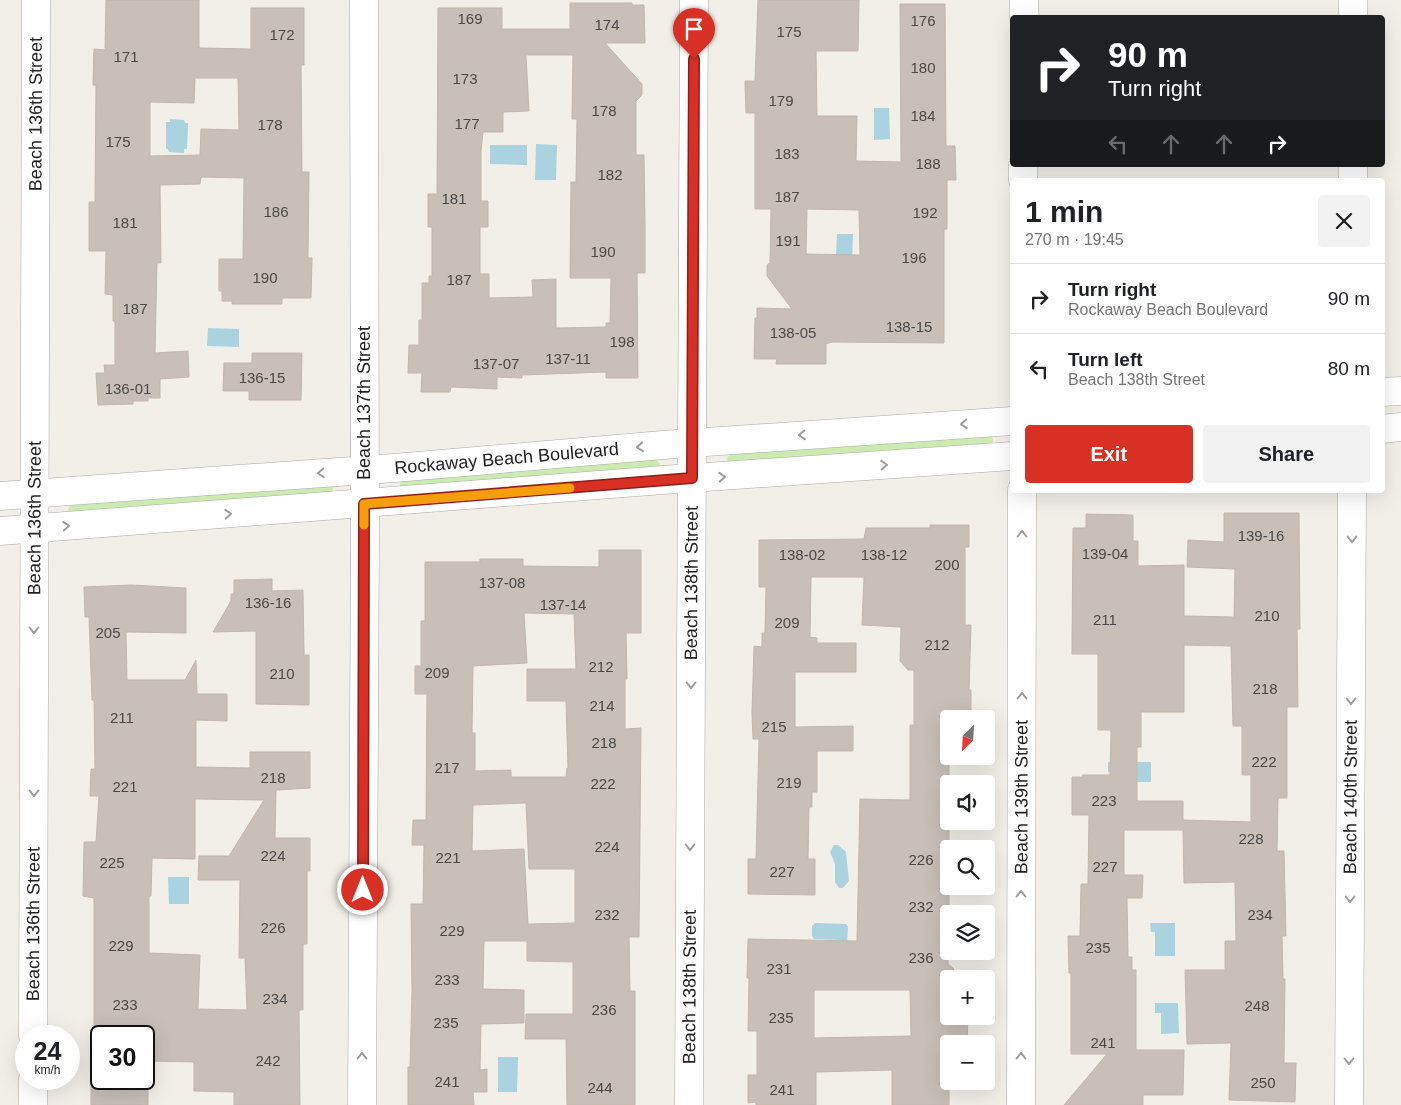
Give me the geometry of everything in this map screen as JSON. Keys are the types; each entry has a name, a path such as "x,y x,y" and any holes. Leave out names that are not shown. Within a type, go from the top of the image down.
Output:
{"street":[{"name":"Beach 136th Street","path":"33,1025 36,0"},
{"name":"Beach 137th Street","path":"362,1105 364,0"},
{"name":"Beach 138th Street","path":"689,1105 694,0"},
{"path":"1024,0 1024,15"},
{"path":"1353,0 1353,15"},
{"path":"1385,392 1401,391"},
{"name":"Rockaway Beach Boulevard","path":"0,496 1010,420"},
{"path":"1385,429 1401,427"},
{"name":"Rockaway Beach Boulevard","path":"0,531 692,478 1010,456"},
{"name":"Beach 139th Street","path":"1021,1105 1022,493"},
{"name":"Beach 140th Street","path":"1349,1105 1352,493"},
{"path":"33,1090 33,1105"}],"green space":[{"path":"992,436 992,444 728,463 727,459 731,452"},
{"path":"654,458 660,464 659,468 400,487 400,480"},
{"path":"331,485 333,488 332,493 70,514 68,510 74,501"}],"water":[{"path":"874,108 889,108 890,139 874,140"},
{"path":"170,119 184,120 185,123 188,123 187,149 184,149 184,153 169,152 166,149 166,122 170,122"},
{"path":"536,144 557,145 556,180 535,180"},
{"path":"490,145 527,145 527,165 490,164"},
{"path":"837,234 853,234 852,265 836,257"},
{"path":"208,328 239,329 239,347 207,346"},
{"path":"1108,762 1151,762 1151,782 1129,782 1114,772 1108,772"},
{"path":"834,845 838,845 846,852 849,881 843,888 839,888 835,882 835,864 830,852"},
{"path":"168,877 189,877 189,904 169,904"},
{"path":"815,923 846,924 848,927 847,944 840,944 840,940 814,939 812,936 812,926"},
{"path":"1150,923 1175,923 1175,956 1155,956 1155,932 1151,932"},
{"path":"1155,1003 1178,1003 1179,1033 1161,1034 1161,1013 1155,1013"},
{"path":"498,1057 518,1057 517,1092 498,1092"}],"building":[{"path":"106,0 199,0 199,48 251,49 251,8 304,8 304,65 301,65 302,172 309,172 308,258 312,258 311,298 282,298 282,304 232,304 232,301 222,301 222,291 219,291 219,259 243,259 244,178 201,177 200,184 160,185 161,263 157,263 155,353 188,351 189,377 160,379 160,398 148,398 148,401 133,401 133,404 98,405 96,373 105,373 104,365 115,365 113,295 105,294 106,251 89,251 89,202 95,202 96,85 93,85 94,49 105,50","holes":["195,78 238,78 239,130 201,129 200,155 150,156 150,102 194,103"]},
{"path":"758,0 859,0 858,51 816,51 817,116 857,116 856,161 901,162 900,4 945,4 946,146 955,146 956,180 947,180 947,229 944,229 944,343 832,342 826,344 826,364 776,364 777,359 754,359 757,308 792,309 767,276 767,265 770,263 771,209 755,209 755,113 746,113 745,81 755,81","holes":["807,209 859,210 860,255 806,254"]},
{"path":"570,3 632,3 632,5 644,5 645,43 605,43 642,84 642,95 636,101 636,155 644,155 645,225 645,273 637,273 638,378 606,378 606,372 522,375 522,378 497,377 497,389 451,387 450,392 421,392 422,373 408,373 409,345 419,345 419,320 422,320 422,283 429,283 429,276 432,276 432,227 428,227 428,194 437,194 438,8 502,8 502,29 570,29","holes":["526,55 573,55 572,119 577,119 576,182 571,182 570,278 611,278 610,323 606,323 606,327 556,328 556,279 532,280 533,297 489,298 489,274 480,274 480,227 488,227 488,201 481,201 483,132 503,132 503,112 529,111"]},
{"path":"252,353 302,353 301,400 249,400 249,391 223,391 224,363 252,363"},
{"path":"1224,513 1299,513 1300,629 1297,629 1298,707 1287,707 1287,798 1278,798 1277,851 1284,851 1286,936 1282,936 1283,979 1285,979 1284,1063 1296,1063 1295,1102 1229,1100 1231,1043 1187,1044 1185,970 1225,970 1225,941 1236,941 1235,882 1184,883 1183,830 1124,830 1124,875 1143,875 1142,898 1127,898 1128,957 1132,957 1132,970 1136,970 1136,1050 1184,1050 1183,1095 1143,1095 1143,1105 1064,1105 1107,1054 1071,1054 1071,973 1069,973 1068,936 1080,936 1081,884 1088,884 1089,815 1072,815 1072,777 1110,775 1111,730 1098,730 1098,654 1072,654 1073,528 1086,528 1086,514 1133,515 1133,541 1138,541 1138,566 1184,565 1184,616 1234,617 1235,569 1187,567 1188,540 1224,542","holes":["1184,645 1231,646 1233,726 1242,726 1242,775 1251,775 1251,822 1183,820 1183,801 1137,801 1137,747 1141,747 1141,712 1184,712"]},
{"path":"930,525 969,525 969,547 965,547 965,625 971,625 969,690 971,690 971,710 940,710 940,765 949,765 949,775 940,775 940,830 949,830 949,840 940,840 940,895 949,895 949,905 940,905 940,960 948,960 948,964 954,969 940,970 940,1025 968,1025 967,1035 940,1035 940,1090 949,1090 949,1105 892,1105 892,1070 816,1072 816,1105 756,1105 756,1102 748,1103 748,1075 757,1075 757,1031 748,1031 748,939 857,941 860,799 910,800 910,725 914,725 914,670 908,670 900,661 901,627 862,625 864,577 811,577 810,637 817,638 817,643 856,643 856,672 795,672 795,727 853,726 853,751 817,751 817,792 812,792 812,807 809,807 808,859 815,859 815,895 748,894 748,859 756,859 759,739 753,739 754,646 762,647 762,633 765,633 766,587 759,587 759,540 864,539 866,528 930,528","holes":["814,990 910,990 911,1036 814,1038"]},
{"path":"599,550 641,550 641,633 626,633 627,679 625,679 625,729 641,728 639,937 629,937 630,991 635,991 635,1105 567,1105 566,1039 525,1039 526,1014 573,1014 573,962 527,961 527,941 484,941 483,989 524,990 524,1023 481,1024 480,1070 487,1069 487,1092 473,1092 474,1105 408,1105 412,992 411,904 423,904 424,845 412,845 413,820 426,820 427,694 415,694 415,666 421,666 421,621 425,621 425,562 480,562 480,559 523,559 523,566 599,567","holes":["524,613 574,614 576,669 527,669 527,701 566,701 568,768 566,777 511,777 511,770 475,771 475,733 472,733 473,666 527,663","526,803 529,869 575,869 575,923 528,924 524,849 472,851 473,805"]},
{"path":"272,579 272,591 303,590 304,655 309,655 309,705 256,704 256,631 213,632 231,601 231,594 234,594 234,580"},
{"path":"131,585 186,588 186,633 126,632 127,680 185,680 196,660 197,694 227,694 227,721 196,720 196,767 250,768 250,752 310,752 310,788 276,790 275,838 310,838 310,871 307,871 307,944 303,944 303,1010 299,1010 300,1105 234,1105 234,1092 194,1091 194,1062 155,1061 155,1025 94,1025 94,898 83,896 84,842 96,842 99,796 90,796 91,769 95,769 94,700 92,700 89,617 85,617 84,587","holes":["195,799 264,800 229,856 199,856 198,880 240,880 239,958 245,958 247,1010 198,1009 200,955 149,953 149,896 151,896 152,858 195,859"]},
{"path":"91,1090 148,1090 148,1105 91,1105"}],"slow traffic":[{"path":"364,525 364,504 570,488"}],"route":[{"path":"363,890 364,504 692,478 694,59"}]}
